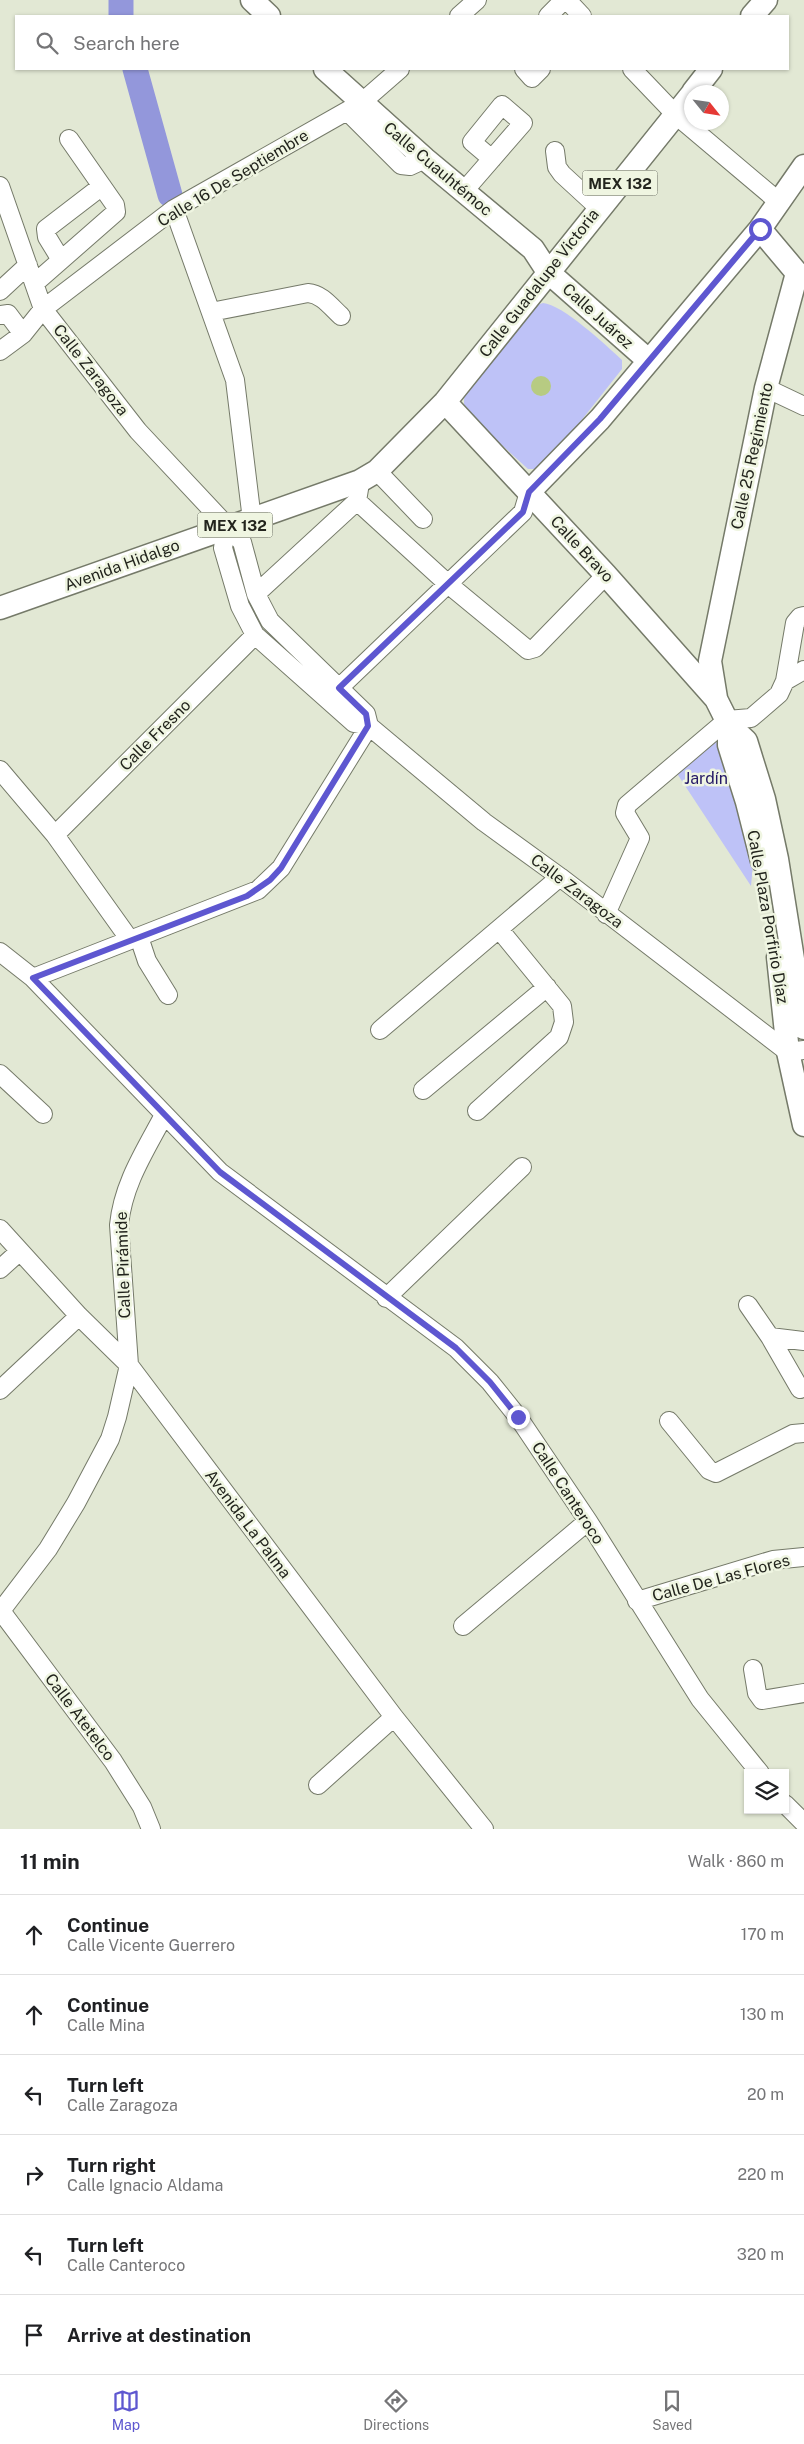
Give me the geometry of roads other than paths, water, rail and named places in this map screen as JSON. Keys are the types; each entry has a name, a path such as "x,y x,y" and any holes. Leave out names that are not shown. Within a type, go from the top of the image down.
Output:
{"main road":[{"path":"252,0 268,15"},
{"path":"753,15 766,0"},
{"name":"Calle Cuauhtémoc","path":"326,70 354,107 425,159 533,249 548,272"},
{"name":"Calle Guadalupe Victoria","path":"698,85 709,70"},
{"name":"Calle Guadalupe Victoria","path":"445,402 684,104"},
{"path":"529,492 600,419 760,229 804,166"},
{"name":"Calle 25 Regimiento","path":"716,699 710,661 766,388 797,272 760,229"},
{"name":"Calle Juárez","path":"548,272 648,360"},
{"name":"Avenida Hidalgo","path":"0,608 226,528 365,484 445,402"},
{"name":"Calle Bravo","path":"445,402 606,575 716,699"},
{"name":"Calle Plaza Porfirio Díaz","path":"716,699 728,722 746,741 764,800 777,859 804,1028"},
{"name":"Calle Plaza Porfirio Díaz","path":"728,722 728,745 747,802 762,860 796,1051 804,1125"}],"street":[{"path":"460,15 477,0"},
{"path":"549,15 566,0 581,15"},
{"name":"Calle 16 De Septiembre","path":"0,352 23,334 44,309 174,209 354,107 399,70"},
{"path":"525,70 532,78 540,70"},
{"path":"633,70 676,115 779,202"},
{"path":"35,283 116,212 115,205 69,139"},
{"path":"555,151 558,167 562,174 599,208"},
{"path":"464,191 492,159"},
{"name":"Calle Zaragoza","path":"0,186 44,309 138,431 226,528 242,542 256,594 270,621 366,714 368,726"},
{"path":"62,260 47,237 46,230 102,186"},
{"path":"174,209 236,380 252,520"},
{"path":"0,291 28,265"},
{"path":"211,312 308,293 322,298 340,316"},
{"path":"0,315 4,313 12,317 23,334"},
{"path":"766,388 804,406"},
{"path":"365,484 423,519"},
{"path":"365,484 448,584 524,648 532,650 606,575"},
{"path":"256,594 365,484"},
{"path":"339,688 523,512 529,492"},
{"name":"Calle Zaragoza","path":"226,528 223,548 240,606 255,635 354,723 368,726 484,822 560,877 606,914 796,1051"},
{"path":"606,914 640,838 626,817 625,809 728,722 757,716 779,694 785,681 795,622 804,616"},
{"name":"Calle Fresno","path":"55,835 255,635"},
{"path":"785,681 804,670"},
{"path":"33,978 247,896 270,880 281,868 368,726"},
{"path":"0,770 55,835 135,938 168,995"},
{"path":"380,1030 560,877"},
{"path":"477,1111 559,1037 564,1022 562,1006 499,929"},
{"name":"Calle Canteroco","path":"0,952 33,978 220,1172 386,1298 456,1348 490,1382 518,1417 588,1521 700,1699 757,1769"},
{"path":"423,1090 546,987"},
{"path":"0,1074 43,1114"},
{"name":"Calle Pirámide","path":"0,1611 48,1549 100,1459 117,1417 129,1365 119,1225 121,1203 128,1181 164,1115"},
{"path":"386,1298 522,1168"},
{"name":"Avenida La Palma","path":"0,1229 79,1316 129,1365 394,1717 484,1829"},
{"path":"0,1269 20,1251"},
{"path":"748,1306 770,1337 800,1389"},
{"path":"0,1390 79,1316"},
{"path":"770,1337 804,1341"},
{"path":"668,1421 710,1470 716,1473 793,1434 804,1433"},
{"path":"463,1626 588,1521"},
{"name":"Calle De Las Flores","path":"637,1601 774,1560 804,1557"},
{"name":"Calle Atetelco","path":"0,1611 113,1761 142,1808 151,1829"},
{"path":"753,1669 757,1693 762,1700 804,1693"},
{"path":"318,1784 394,1717"},
{"path":"789,1808 804,1823"}],"waterway":[{"path":"121,0 121,15"},
{"path":"135,70 170,195"}],"park label":[{"name":"Jardín","path":"706,778"}]}
